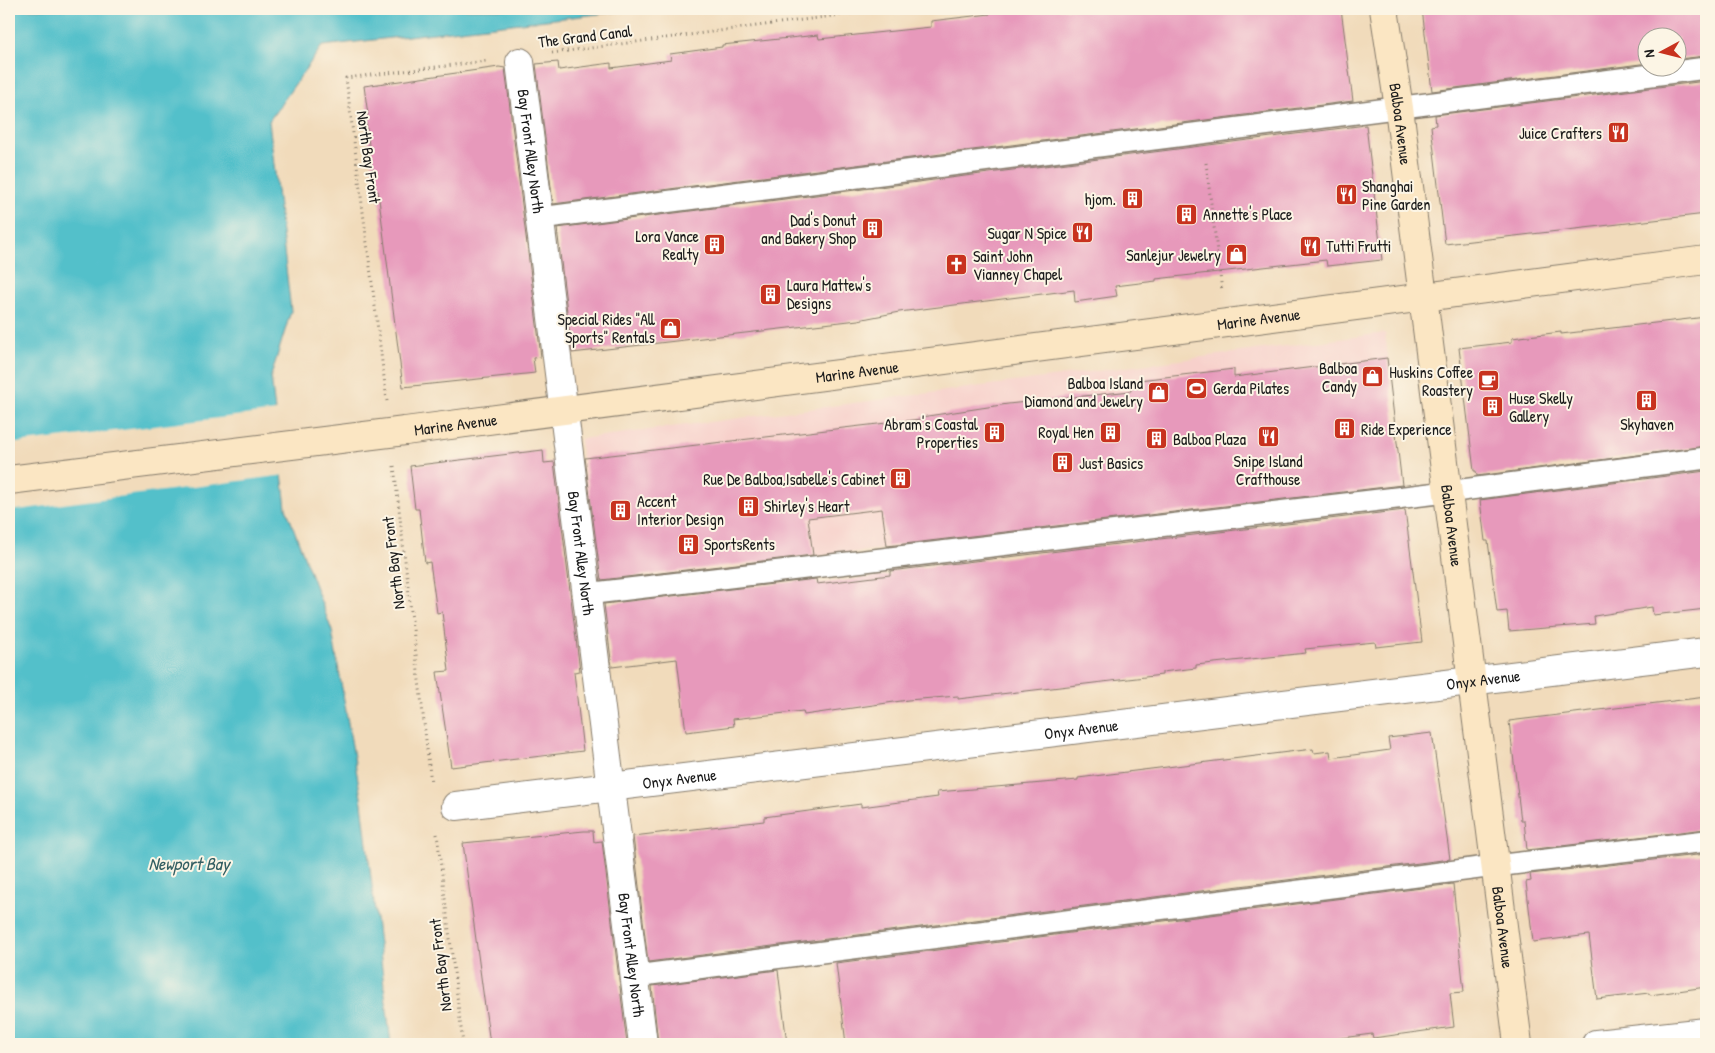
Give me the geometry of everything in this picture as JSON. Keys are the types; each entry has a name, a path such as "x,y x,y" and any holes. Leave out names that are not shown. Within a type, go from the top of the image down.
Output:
{"street":[{"name":"Balboa Avenue","path":"1384,9 1399,108 1470,681 1518,1044"},
{"name":"Bay Front Alley North","path":"531,58 540,218 643,1044"},
{"name":"Marine Avenue","path":"9,480 405,431 1706,260"},
{"name":"Onyx Avenue","path":"456,806 1706,652"},
{"path":"1596,1044 1706,1032"}],"lane":[{"path":"540,218 1706,68"},
{"path":"586,594 1447,492 1706,458"},
{"path":"635,976 1495,866 1706,841"}],"path":[{"name":"The Grand Canal","path":"531,58 886,9"},
{"name":"North Bay Front","path":"388,410 346,78 493,60"},
{"path":"1203,133 1225,323"},
{"name":"North Bay Front","path":"393,460 432,793"},
{"name":"North Bay Front","path":"437,832 462,1044"}],"shaded area":[{"path":"1385,333 1404,489 595,582 580,439"}],"water":[{"name":"Newport Bay","path":"9,9 641,9 322,46 269,121 291,311 271,376 286,508 332,631 362,803 391,1044 9,1044"}],"pier":[{"path":"277,411 285,475 9,511 9,444"}],"building":[{"path":"989,9 1341,9 1353,101 553,204 536,64 558,62 559,70 611,63 611,68 671,60 670,54 722,47 722,45 818,35 819,39 931,27 931,21 990,14"},
{"path":"1422,9 1706,9 1706,56 1688,58 1688,28 1638,28 1638,64 1432,91"},
{"path":"499,67 505,68 541,357 533,358 535,373 403,387 378,191 375,191 365,115 368,115 364,86"},
{"path":"1706,81 1706,214 1445,244 1431,126 1436,125 1435,115"},
{"path":"1366,125 1382,260 1327,266 1326,260 1156,279 1156,281 1115,286 1117,296 1075,302 1074,290 899,312 858,320 572,353 557,228"},
{"path":"1706,317 1706,446 1477,476 1476,471 1474,471 1459,348 1512,342 1512,338"},
{"path":"1387,358 1402,485 887,546 882,509 808,518 813,555 601,580 585,458 921,419 921,417 1008,404 1131,391 1130,381 1234,369 1234,377"},
{"path":"543,450 544,463 554,462 580,671 574,672 583,751 451,767 437,672 449,671 442,612 437,613 430,562 425,563 419,509 415,509 410,466"},
{"path":"1706,471 1706,609 1653,615 1652,607 1594,616 1595,624 1509,631 1507,611 1497,612 1488,541 1485,541 1480,500"},
{"path":"1405,510 1422,642 1376,647 1375,642 1305,649 1306,653 1196,665 1196,668 1162,672 1162,675 958,699 958,696 908,700 804,715 803,711 733,719 734,726 686,732 677,659 612,667 604,604 816,579 817,584 890,575 890,571"},
{"path":"1706,697 1706,829 1527,850 1524,821 1521,821 1509,721"},
{"path":"1432,733 1450,859 648,962 633,836 764,821 764,817 861,804 861,807 938,797 937,792 1078,780 1078,778 1313,749 1314,753 1330,751 1331,758 1390,750 1388,738"},
{"path":"593,831 594,842 602,841 627,1044 490,1044 463,843"},
{"path":"1706,854 1706,987 1650,995 1649,993 1597,999 1589,935 1533,942 1526,882 1531,881 1530,874"},
{"path":"1453,884 1464,992 1450,993 1454,1027 1373,1038 1372,1034 1296,1044 846,1044 836,963"},
{"path":"778,970 787,1044 658,1044 652,986"}],"place":[{"name":"Juice Crafters","path":"1618,133"},
{"name":"Shanghai Pine Garden","path":"1346,195"},
{"name":"hjom.","path":"1132,199"},
{"name":"Annette's Place","path":"1187,214"},
{"name":"Dad's Donut and Bakery Shop","path":"872,229"},
{"name":"Sugar N Spice","path":"1083,233"},
{"name":"Lora Vance Realty","path":"715,245"},
{"name":"Tutti Frutti","path":"1310,246"},
{"name":"Sanlejur Jewelry","path":"1237,255"},
{"name":"Saint John Vianney Chapel","path":"957,265"},
{"name":"Laura Mattew's Designs","path":"771,294"},
{"name":"Special Rides \"All Sports\" Rentals","path":"671,328"},
{"name":"Balboa Candy","path":"1373,377"},
{"name":"Huskins Coffee Roastery","path":"1489,381"},
{"name":"Gerda Pilates","path":"1197,388"},
{"name":"Balboa Island Diamond and Jewelry","path":"1159,392"},
{"name":"Skyhaven","path":"1647,400"},
{"name":"Huse Skelly Gallery","path":"1493,407"},
{"name":"Ride Experience","path":"1345,429"},
{"name":"Royal Hen","path":"1110,432"},
{"name":"Abram's Coastal Properties","path":"994,433"},
{"name":"Snipe Island Crafthouse","path":"1268,437"},
{"name":"Balboa Plaza","path":"1157,439"},
{"name":"Just Basics","path":"1063,463"},
{"name":"Rue De Balboa,Isabelle's Cabinet","path":"901,479"},
{"name":"Shirley's Heart","path":"748,506"},
{"name":"Accent Interior Design","path":"621,510"},
{"name":"SportsRents","path":"688,544"}]}
